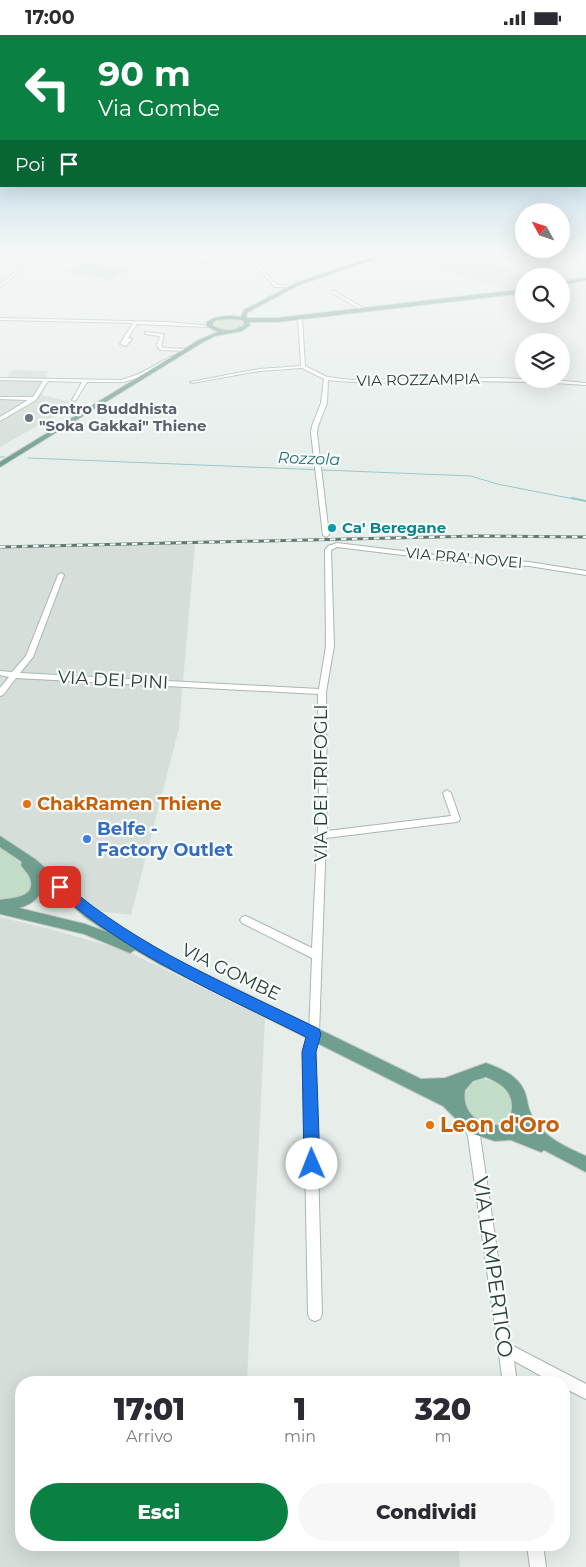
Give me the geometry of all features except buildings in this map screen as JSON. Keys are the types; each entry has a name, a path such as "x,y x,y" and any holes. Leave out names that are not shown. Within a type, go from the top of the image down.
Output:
{"main road":[{"path":"244,329 248,324"},
{"path":"0,465 201,341 213,335 261,324"},
{"path":"201,341 208,333 210,327 229,331"},
{"path":"0,470 56,431"},
{"path":"0,841 30,868 35,875 38,887 27,900 10,905 0,903"},
{"name":"VIA GOMBE","path":"0,841 31,862 89,913 123,936 164,960 448,1101 464,1117"},
{"path":"0,909 85,929 164,960"},
{"path":"412,1082 433,1087 444,1086 470,1074 486,1070 504,1076 517,1091 525,1121 533,1132 552,1148"},
{"path":"470,1074 459,1086 457,1103 464,1117 484,1131 511,1132 586,1164"},
{"path":"497,1132 515,1123 521,1109"}],"street":[{"path":"125,339 134,324"},
{"path":"184,324 210,327"},
{"path":"192,382 259,369 303,367 300,324"},
{"path":"147,333 162,335 159,346 162,349 186,350"},
{"path":"0,379 108,382 133,378 176,356"},
{"name":"VIA ROZZAMPIA","path":"303,367 326,378 352,381 495,379 586,384"},
{"path":"326,378 324,403 315,425 314,433 326,535"},
{"path":"0,419 34,399 46,381"},
{"path":"74,400 85,381"},
{"path":"86,413 118,391 118,387 108,382"},
{"path":"0,398 34,399"},
{"name":"VIA DEI TRIFOGLI","path":"315,1313 309,1052 314,1034 322,835 322,692 330,646 328,550 334,545 343,545"},
{"name":"VIA PRA' NOVEI","path":"343,545 452,559 530,564 586,573"},
{"path":"0,693 29,657 61,575"},
{"name":"VIA DEI PINI","path":"0,673 322,692"},
{"path":"322,835 456,819 447,793"},
{"path":"245,919 316,955"},
{"name":"VIA LAMPERTICO","path":"464,1117 474,1136 509,1376"},
{"name":"VIA LAMPERTICO","path":"476,1151 484,1136 497,1132"},
{"path":"505,1349 556,1376"},
{"path":"570,1384 586,1392"},
{"path":"536,1551 538,1567"}],"shaded area":[{"path":"12,370 48,371 42,395 77,403 0,447 0,377 8,377"},
{"path":"195,543 179,728 131,915 0,899 0,548"},
{"path":"0,917 127,951 265,1018 247,1376 15,1376 15,1551 459,1551 460,1567 0,1567"}],"green space":[{"path":"214,324 243,324 229,329"},
{"path":"0,846 30,872 33,887 23,898 0,901"},
{"path":"483,1079 496,1082 507,1090 511,1096 512,1108 509,1115 500,1123 490,1124 480,1120 466,1104 465,1094 470,1085"}],"waterway":[{"name":"Rozzola","path":"28,458 471,476 497,484 579,500"},
{"name":"Rozzola","path":"572,498 586,501"}],"railway":[{"path":"0,547 478,536 586,537"}],"place":[{"name":"Centro Buddhista \"Soka Gakkai\" Thiene","path":"29,418"},
{"name":"Ca' Beregane","path":"332,528"},
{"name":"ChakRamen Thiene","path":"27,804"},
{"name":"Belfe - Factory Outlet","path":"87,839"},
{"name":"Leon d'Oro","path":"430,1125"}],"route":[{"path":"60,887 89,913 164,960 314,1034 309,1052 312,1164"}]}
